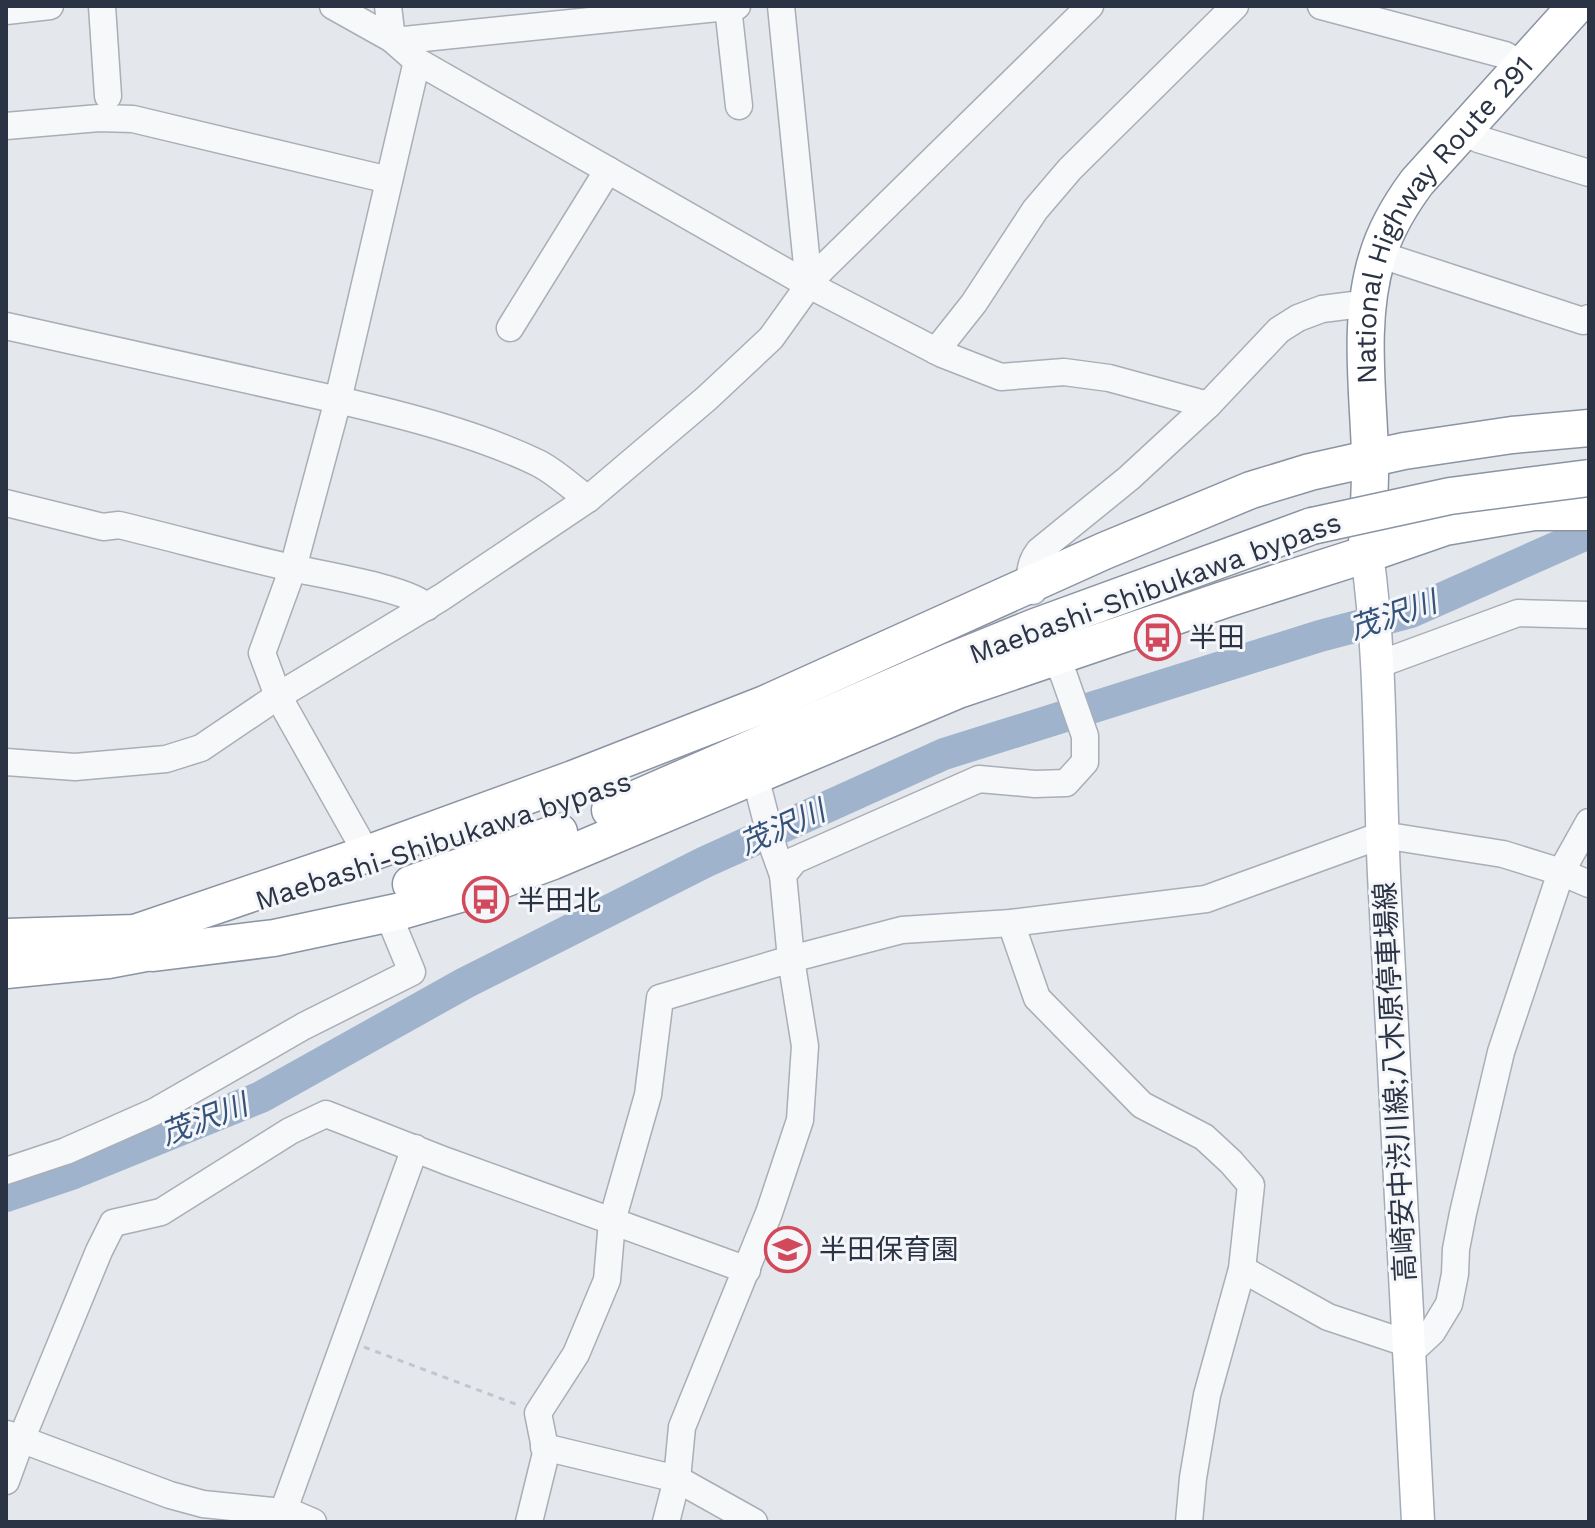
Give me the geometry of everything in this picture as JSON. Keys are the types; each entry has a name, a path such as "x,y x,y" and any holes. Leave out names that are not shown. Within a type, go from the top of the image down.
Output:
{"highway":[{"name":"National Highway Route 291","path":"1367,554 1370,457 1365,355 1369,303 1378,254 1403,202 1426,172 1576,6"},
{"path":"144,943 367,854 573,779 765,704 1032,588 1104,551 1251,490 1370,457 1512,435 1589,428"},
{"name":"Maebashi-Shibukawa bypass","path":"6,970 108,960 144,943 398,862 870,697 1035,627 1312,526 1450,496 1589,478"},
{"path":"144,943 274,938 388,914 477,889 553,861 958,690 1226,599 1445,527 1534,512 1589,512"},
{"name":"Maebashi-Shibukawa bypass","path":"6,937 144,943"},
{"path":"6,985 108,960"}],"main road":[{"name":"高崎安中渋川線;八木原停車場線","path":"1367,554 1377,654 1382,835 1418,1522"}],"street":[{"path":"6,11 50,6"},
{"path":"102,6 108,96"},
{"path":"333,6 392,39 417,61 809,285 936,351 1001,377 1064,372 1109,378 1208,405"},
{"path":"388,6 392,39"},
{"path":"392,39 737,6"},
{"path":"781,6 809,285"},
{"path":"6,762 75,767 166,759 201,748 278,696 427,607 588,499 707,398 771,338 821,270 1090,6"},
{"path":"936,351 974,303 1052,189 1235,6"},
{"path":"1321,6 1505,55 1523,65"},
{"path":"728,7 739,106"},
{"path":"367,854 278,696 262,653 293,568 338,400 417,61"},
{"path":"6,126 99,118 133,119 389,180"},
{"path":"1466,127 1478,139 1589,173"},
{"path":"510,328 608,170"},
{"path":"1378,254 1583,321 1589,318"},
{"path":"1032,588 1029,575 1031,564 1039,551 1129,478 1208,405 1279,330 1298,318 1322,309 1369,303"},
{"path":"6,326 338,400 477,439 540,464 588,499"},
{"path":"6,503 103,527 119,525 382,587 422,600 427,607"},
{"path":"1377,654 1518,613 1589,615"},
{"path":"783,875 795,860 979,779 1035,784 1066,783 1085,762 1085,736 1056,658"},
{"path":"666,1522 677,1479 682,1427 769,1213 800,1120 805,1046 791,959 783,875 755,776"},
{"path":"1242,1269 1328,1317 1409,1344 1417,1346 1432,1332 1449,1304 1463,1213 1501,1052 1561,872 1589,822"},
{"path":"529,1522 546,1453 538,1413 576,1354 607,1280 612,1221 648,1095 660,998 902,930 1011,923 1206,899 1382,835 1503,854 1589,884"},
{"path":"6,1171 66,1151 154,1112 304,1026 412,972 388,914"},
{"path":"1011,923 1037,998 1142,1105 1204,1137 1251,1185 1242,1269 1207,1395 1189,1522"},
{"path":"6,1481 14,1437 113,1223 161,1212 290,1131 326,1114 747,1270"},
{"path":"283,1512 415,1148"},
{"path":"14,1437 170,1495 203,1504 292,1513 313,1522"},
{"path":"544,1447 677,1479 754,1522"}],"path":[{"path":"345,1340 538,1413"}],"waterway":[{"name":"茂沢川","path":"6,1196 74,1173 261,1097 465,983 705,862 944,754 1320,636 1411,612 1589,533"}],"place":[{"name":"半田","path":"1158,637"},
{"name":"半田北","path":"486,900"},
{"name":"半田保育園","path":"788,1249"}]}
